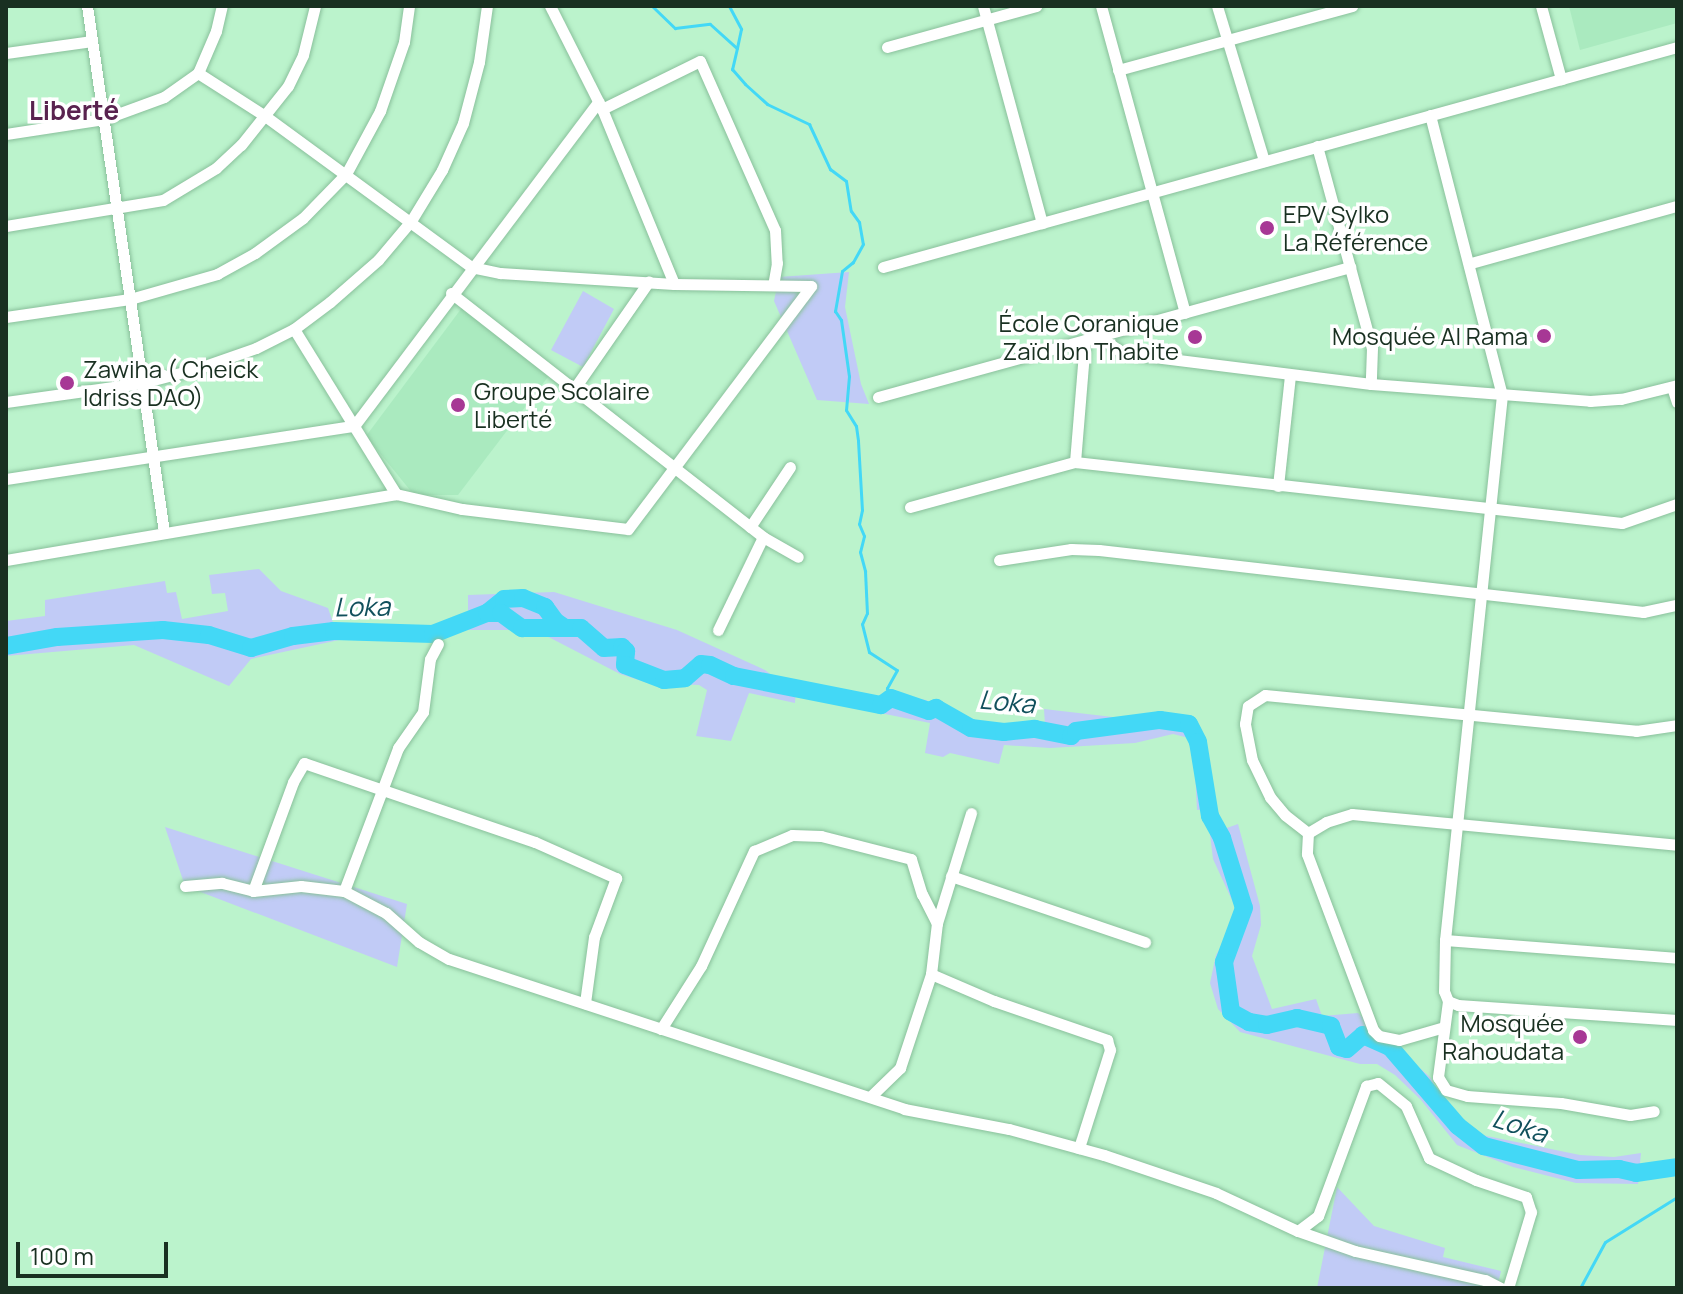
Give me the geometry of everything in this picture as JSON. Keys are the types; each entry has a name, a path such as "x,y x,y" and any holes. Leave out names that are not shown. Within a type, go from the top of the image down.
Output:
{"street":[{"path":"87,6 164,532"},
{"path":"6,134 104,119 164,97 198,73 216,31 222,6"},
{"path":"6,226 117,210 163,200 188,188 216,168 265,116 288,86 303,55 315,6"},
{"path":"6,317 130,299 217,274 255,253 303,218 346,174 380,111 396,69 409,6"},
{"path":"6,402 142,383 256,348 294,329 378,260 411,221 463,123 479,62 487,6"},
{"path":"550,6 600,106 674,284"},
{"path":"983,6 1042,223"},
{"path":"887,47 1036,6"},
{"path":"1101,6 1185,313"},
{"path":"1217,6 1264,161"},
{"path":"1118,70 1227,42 1314,11 1352,6"},
{"path":"1541,6 1561,79"},
{"path":"6,53 92,41"},
{"path":"883,267 1677,47"},
{"path":"6,479 354,426 451,293 600,106 700,61 775,230 777,253 773,285"},
{"path":"6,560 396,494 462,509 628,529 811,286 674,284 500,273 471,267 265,116 198,73"},
{"path":"1430,115 1471,263 1502,395 1445,940 1444,991 1448,1001 1438,1077 1446,1090 1489,1099 1561,1103 1630,1115 1654,1111"},
{"path":"1317,146 1372,348 1371,384"},
{"path":"1471,263 1677,206"},
{"path":"878,397 1350,267"},
{"path":"574,389 649,281"},
{"path":"451,293 763,537 798,557"},
{"path":"294,329 396,494"},
{"path":"1099,336 1122,353 1290,376 1502,395 1621,399 1674,386 1677,402"},
{"path":"1075,462 1085,340"},
{"path":"1278,486 1290,376"},
{"path":"910,507 1075,462 1622,523 1677,504"},
{"path":"750,527 790,467"},
{"path":"718,630 763,537"},
{"path":"999,560 1071,549 1099,550 1643,612 1677,605"},
{"path":"344,891 398,748 423,712 430,659 438,644"},
{"path":"1308,833 1285,815 1270,797 1252,760 1245,724 1248,706 1265,695 1636,731 1675,729"},
{"path":"253,891 293,782 304,763 535,842 616,878 594,937 585,1003"},
{"path":"870,1097 900,1068 931,974 937,923 971,813"},
{"path":"1308,833 1326,822 1352,814 1677,845"},
{"path":"1308,833 1307,854 1373,1030 1379,1036 1399,1040 1444,1027"},
{"path":"661,1029 701,966 754,851 792,835 821,836 911,859 922,894 937,923"},
{"path":"951,876 1145,942"},
{"path":"185,886 222,883 253,891 301,886 344,891 386,913 419,942 449,959 904,1109 1009,1129 1079,1148 1216,1193 1298,1231 1355,1251 1485,1280 1501,1288"},
{"path":"1445,940 1677,958"},
{"path":"931,974 994,1001 1107,1040 1110,1050 1079,1148"},
{"path":"1448,1001 1458,1005 1677,1020"},
{"path":"1298,1231 1318,1216 1366,1086 1378,1083 1406,1106 1429,1158 1476,1180 1526,1197 1531,1212 1508,1288"}],"shaded area":[{"path":"1569,6 1677,6 1677,23 1580,50"},
{"path":"849,272 845,307 861,384 869,404 817,400 774,301 779,277"},
{"path":"583,291 614,309 583,367 551,350"},
{"name":"Groupe Scolaire Liberté","path":"464,305 551,373 458,495 414,495 366,436"},
{"path":"259,569 281,591 328,608 339,640 251,659 229,686 134,645 6,656 6,621 45,616 45,600 165,581 167,593 176,592 182,619 228,611 225,593 212,594 209,575"},
{"path":"554,592 677,630 765,670 783,684 796,687 795,703 749,693 731,741 696,736 707,690 699,685 648,683 620,674 535,630 468,630 468,595"},
{"path":"883,693 926,700 947,715 1001,729 1045,725 1044,709 1147,721 1189,718 1200,737 1216,807 1197,810 1194,748 1189,738 1173,734 1135,743 1050,748 1004,745 999,764 950,753 943,757 925,753 930,723 880,713"},
{"path":"1238,824 1260,906 1261,925 1252,956 1272,1009 1316,999 1322,1016 1358,1013 1431,1078 1445,1107 1482,1135 1580,1155 1614,1157 1641,1153 1638,1184 1576,1183 1513,1167 1457,1145 1421,1100 1395,1075 1377,1064 1360,1064 1240,1032 1218,1009 1210,983 1216,955 1232,928 1236,909 1213,859 1210,834"},
{"path":"165,827 407,904 397,967 185,886"},
{"path":"1337,1187 1374,1226 1445,1248 1443,1257 1501,1271 1497,1288 1317,1288"}],"waterway":[{"path":"652,6 675,28 710,24 737,48 732,69 767,104 809,124 830,169 846,181 851,211 859,222 863,244 853,262 842,271 835,311 841,320 849,376 846,410 856,426 858,441 862,510 859,524 864,536 860,552 865,571 867,613 862,624 869,652 897,670 887,688 891,698"},
{"path":"729,6 741,29 737,48"},
{"path":"487,613 504,599 523,598 545,607 555,621 565,628"},
{"name":"Loka","path":"6,646 57,637 163,630 209,635 251,648 293,636 334,631 433,634 487,613 501,613 522,628 581,628 604,648 622,647 626,651 625,665 664,680 685,678 701,664 710,665 734,676 881,705 891,698 929,711 936,708 971,728 1004,732 1035,729 1071,736 1076,731 1160,720 1189,724 1198,742 1210,816 1222,838 1244,908 1224,962 1231,1012 1249,1022 1267,1025 1297,1018 1331,1026 1339,1047 1347,1049 1363,1035 1390,1047 1458,1126 1484,1146 1578,1170 1619,1169 1636,1173 1677,1167"},
{"path":"1580,1288 1605,1242 1677,1197"}],"place":[{"name":"EPV Sylko La Référence","path":"1267,228"},
{"name":"Mosquée Al Rama","path":"1544,336"},
{"name":"École Coranique Zaïd Ibn Thabite","path":"1195,337"},
{"name":"Zawiha ( Cheick Idriss DAO)","path":"67,383"},
{"name":"Groupe Scolaire Liberté","path":"458,405"},
{"name":"Mosquée Rahoudata","path":"1580,1037"}],"district":[{"name":"Liberté","path":"74,111"}]}
